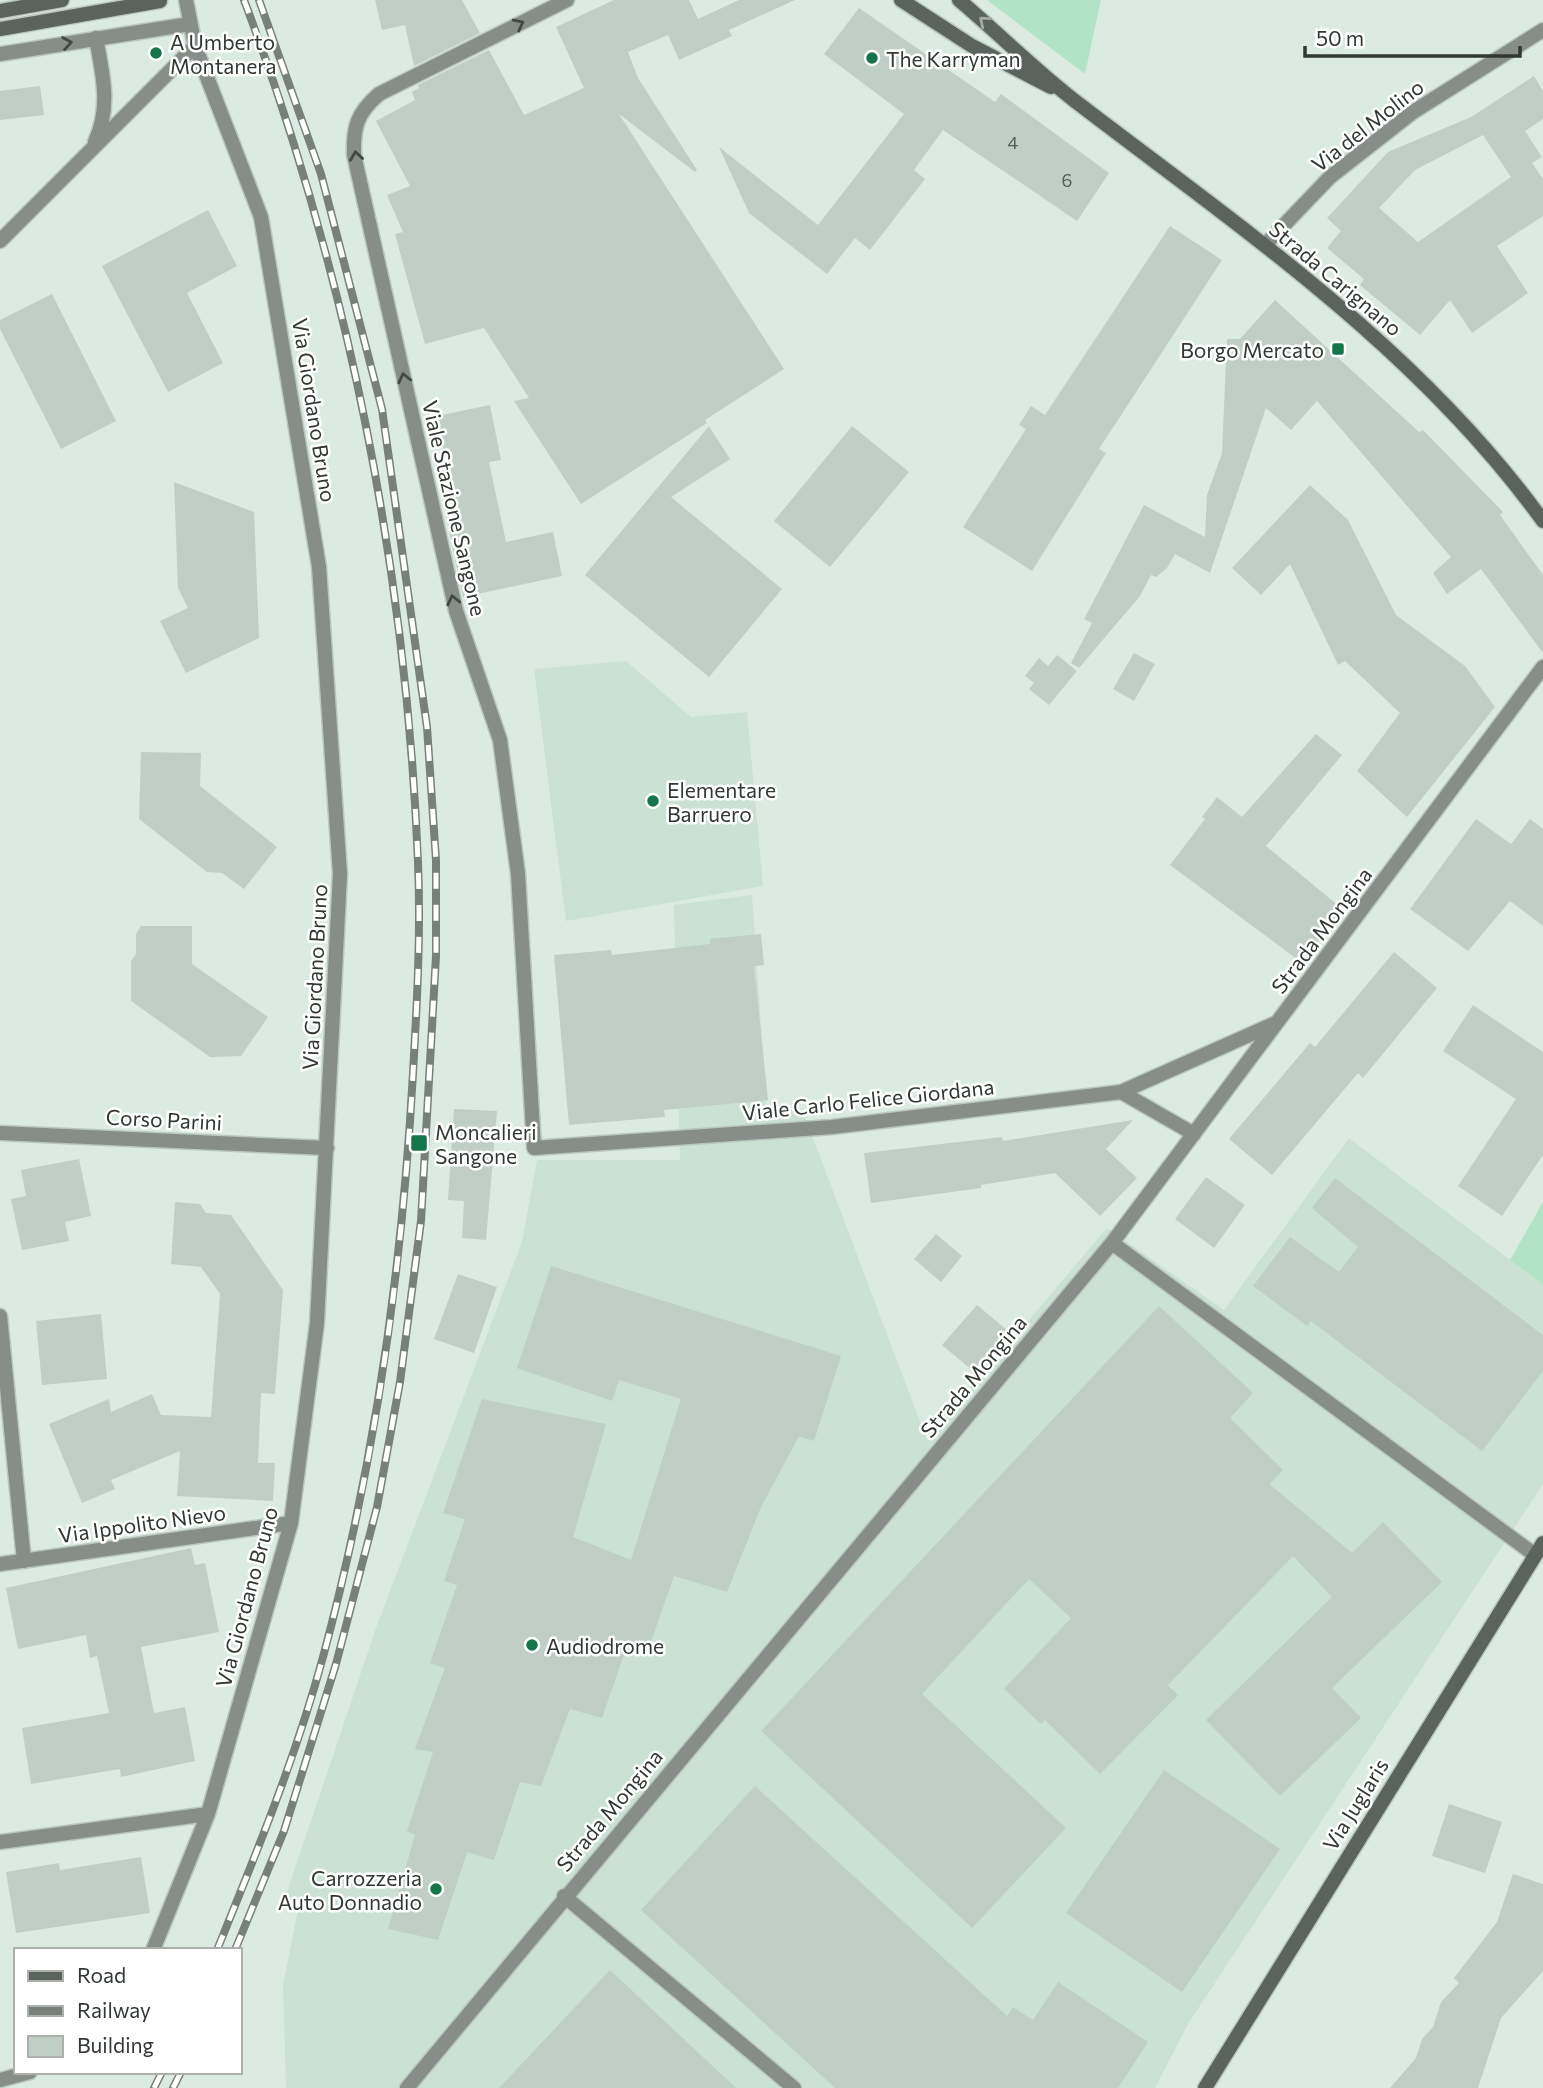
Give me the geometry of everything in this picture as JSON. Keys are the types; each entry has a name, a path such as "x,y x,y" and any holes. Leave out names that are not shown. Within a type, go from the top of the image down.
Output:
{"main road":[{"path":"0,11 62,0"},
{"name":"Strada Carignano","path":"901,0 972,46 1072,98"},
{"name":"Strada Carignano","path":"959,0 1072,98 1265,245 1372,333 1431,388 1480,442 1543,521"},
{"path":"0,29 160,1"},
{"name":"Via Juglaris","path":"1205,2088 1539,1549"}],"street":[{"name":"Via Giordano Bruno","path":"154,1948 208,1814 291,1523 317,1323 340,874 319,567 261,216 195,46 186,0"},
{"name":"Viale Stazione Sangone","path":"534,1148 519,874 500,740 472,666 456,611 354,155 353,128 362,111 379,94 567,0"},
{"path":"0,54 190,24"},
{"name":"Via del Molino","path":"1265,245 1330,177 1413,112 1543,30"},
{"path":"90,153 103,124 106,102 96,38"},
{"path":"0,241 195,46"},
{"name":"Strada Mongina","path":"407,2088 564,1896 1112,1243 1543,667"},
{"name":"Viale Carlo Felice Giordana","path":"534,1148 832,1127 1121,1093 1279,1021"},
{"path":"1121,1093 1194,1134"},
{"name":"Corso Parini","path":"0,1133 327,1148"},
{"path":"1112,1243 1539,1549"},
{"path":"0,1316 24,1561"},
{"name":"Via Ippolito Nievo","path":"0,1564 291,1523"},
{"path":"0,1842 208,1814"},
{"path":"564,1896 794,2088"},
{"path":"0,2080 22,2074"}],"shaded area":[{"name":"Elementare Barruero","path":"626,661 691,717 747,712 763,886 566,921 534,669"},
{"path":"752,895 767,1112 802,1109 927,1440 1107,1228 1224,1310 1349,1138 1543,1285 1543,1484 1188,2024 1155,2088 286,2088 283,1985 299,1905 285,1898 375,1631 522,1242 537,1160 680,1160 674,905"}],"green space":[{"path":"987,0 1101,0 1085,74"},
{"path":"1543,1202 1543,1285 1510,1260"}],"building":[{"path":"375,0 462,0 480,33 414,66 405,25 382,30"},
{"path":"614,0 689,0 698,19 739,0 795,0 729,30 732,36 679,60 668,35 628,52 638,78 697,170 695,172 619,114 784,369 705,420 707,423 581,504 514,401 529,398 484,328 425,344 395,234 403,232 387,195 410,186 376,121 415,100 412,92 419,88 418,85 489,50 524,115 584,88 556,27"},
{"path":"859,8 995,102 1001,94 1109,173 1077,221 943,130 914,170 925,179 870,250 855,238 827,274 749,213 719,147 818,225 904,114 824,54"},
{"path":"1534,76 1543,91 1543,119 1525,131 1542,157 1532,163 1543,179 1543,216 1497,246 1528,293 1472,333 1450,300 1420,335 1360,285 1364,279 1327,248 1341,231 1327,218 1388,152 1471,117","holes":["1483,135 1511,177 1418,242 1379,208 1415,170"]},
{"path":"40,86 44,115 0,120 0,91"},
{"path":"208,210 237,266 187,293 223,363 168,392 102,266"},
{"path":"1170,226 1222,260 1099,449 1106,453 1032,571 963,527 1026,429 1019,425 1031,406 1045,415"},
{"path":"52,294 116,421 61,449 0,329 0,320"},
{"path":"1275,300 1419,432 1423,430 1503,512 1500,515 1543,575 1543,653 1481,569 1447,594 1433,573 1451,557 1317,401 1291,430 1266,408 1210,573 1175,554 1167,568 1156,577 1151,575 1140,596 1079,668 1071,663 1092,623 1084,619 1144,505 1205,537 1207,495 1222,453 1227,339 1240,339"},
{"path":"490,405 501,460 489,462 506,542 553,532 562,576 463,597 445,512 455,509 437,416"},
{"path":"709,426 730,459 671,497 782,589 709,677 585,575"},
{"path":"852,426 909,472 830,567 774,521"},
{"path":"174,482 254,512 259,638 186,673 160,621 188,608 178,588"},
{"path":"1310,485 1348,520 1396,615 1465,666 1495,707 1407,817 1357,771 1400,713 1345,661 1338,665 1290,564 1261,595 1232,568"},
{"path":"1134,653 1155,664 1134,701 1113,689"},
{"path":"1057,655 1077,671 1049,705 1029,689 1034,683 1025,676 1039,658 1048,666"},
{"path":"1316,734 1342,755 1266,846 1345,911 1301,962 1170,865 1205,819 1202,817 1217,797 1242,817"},
{"path":"141,752 201,753 200,786 277,847 244,889 222,873 207,872 139,819"},
{"path":"1476,819 1511,844 1530,819 1543,829 1543,926 1510,901 1468,951 1410,909"},
{"path":"141,926 192,926 192,964 268,1017 241,1056 210,1057 131,1001 131,961 136,954 136,934"},
{"path":"761,934 764,965 754,966 768,1100 664,1110 665,1117 569,1125 554,955 611,950 612,955 710,944 710,939"},
{"path":"1394,952 1437,988 1363,1078 1358,1073 1272,1175 1229,1139 1310,1043 1315,1047"},
{"path":"1473,1005 1543,1052 1543,1155 1502,1216 1458,1186 1516,1099 1443,1051"},
{"path":"454,1109 497,1111 486,1240 462,1238 464,1201 448,1200"},
{"path":"1133,1120 1106,1149 1137,1178 1100,1216 1055,1173 981,1185 981,1188 871,1203 864,1153 1002,1137 1003,1141"},
{"path":"79,1159 91,1216 65,1222 69,1241 22,1250 11,1199 26,1196 21,1170"},
{"path":"1206,1177 1245,1205 1214,1248 1175,1219"},
{"path":"1335,1178 1543,1335 1543,1371 1482,1451 1311,1321 1307,1326 1253,1286 1290,1237 1339,1272 1358,1247 1312,1208"},
{"path":"175,1202 200,1204 206,1213 231,1215 283,1290 275,1394 261,1393 258,1463 275,1463 273,1501 177,1496 180,1451 111,1480 115,1489 82,1503 49,1424 109,1399 111,1412 152,1394 161,1415 211,1417 220,1294 201,1267 171,1264"},
{"path":"936,1234 962,1256 941,1282 914,1259"},
{"name":"Audiodrome","path":"551,1266 841,1356 814,1441 799,1436 761,1507 727,1592 674,1576 649,1647 628,1643 602,1718 570,1709 541,1786 520,1782 494,1860 467,1852 438,1940 388,1929 415,1835 407,1831 433,1752 415,1749 445,1668 430,1663 457,1585 444,1581 465,1519 443,1513 482,1399 606,1424 573,1537 631,1560 681,1399 619,1380 612,1401 517,1368"},
{"path":"458,1274 497,1287 474,1353 434,1339"},
{"path":"977,1305 1008,1331 973,1371 942,1345"},
{"path":"1159,1306 1253,1393 1230,1418 1283,1470 1269,1484 1352,1553 1383,1522 1442,1582 1332,1688 1361,1718 1280,1796 1206,1720 1332,1597 1293,1556 1168,1685 1178,1695 1100,1774 1045,1720 1041,1724 1004,1689 1071,1618 1029,1579 922,1694 1066,1828 972,1928 761,1731"},
{"path":"101,1314 107,1379 42,1385 36,1321"},
{"path":"191,1548 195,1565 205,1563 219,1632 141,1647 154,1713 185,1707 195,1761 121,1777 120,1769 31,1784 22,1728 109,1713 97,1656 90,1658 86,1635 18,1649 6,1588"},
{"path":"1164,1770 1280,1849 1182,1992 1066,1913"},
{"path":"755,1786 1007,2016 1013,2007 1033,2020 1058,1982 1148,2042 1118,2088 835,2088 641,1910"},
{"path":"1449,1804 1502,1822 1485,1873 1432,1856"},
{"path":"141,1857 150,1913 16,1933 6,1872 59,1863 60,1870"},
{"path":"1513,1874 1543,1884 1543,1971 1501,2018 1478,2088 1390,2088 1416,2058 1422,2039 1433,2027 1441,2002 1459,1983 1454,1978 1497,1922"},
{"path":"610,1970 736,2088 499,2088"}],"railway":[{"path":"218,1948 301,1731 323,1657 357,1512 383,1368 402,1221 419,942 418,862 400,642 366,424 342,316 313,209 281,104 244,0"},
{"path":"236,1948 284,1831 336,1664 377,1507 400,1382 421,1221 436,956 436,860 427,727 382,409 321,174 259,0"},
{"path":"154,2088 161,2074"},
{"path":"173,2088 180,2074"}],"place":[{"name":"A Umberto Montanera","path":"156,53"},
{"name":"The Karryman","path":"872,58"},
{"name":"Borgo Mercato","path":"1338,349"},
{"name":"Elementare Barruero","path":"653,801"},
{"name":"Moncalieri Sangone","path":"419,1143"},
{"name":"Audiodrome","path":"532,1645"},
{"name":"Carrozzeria Auto Donnadio","path":"436,1889"}]}
